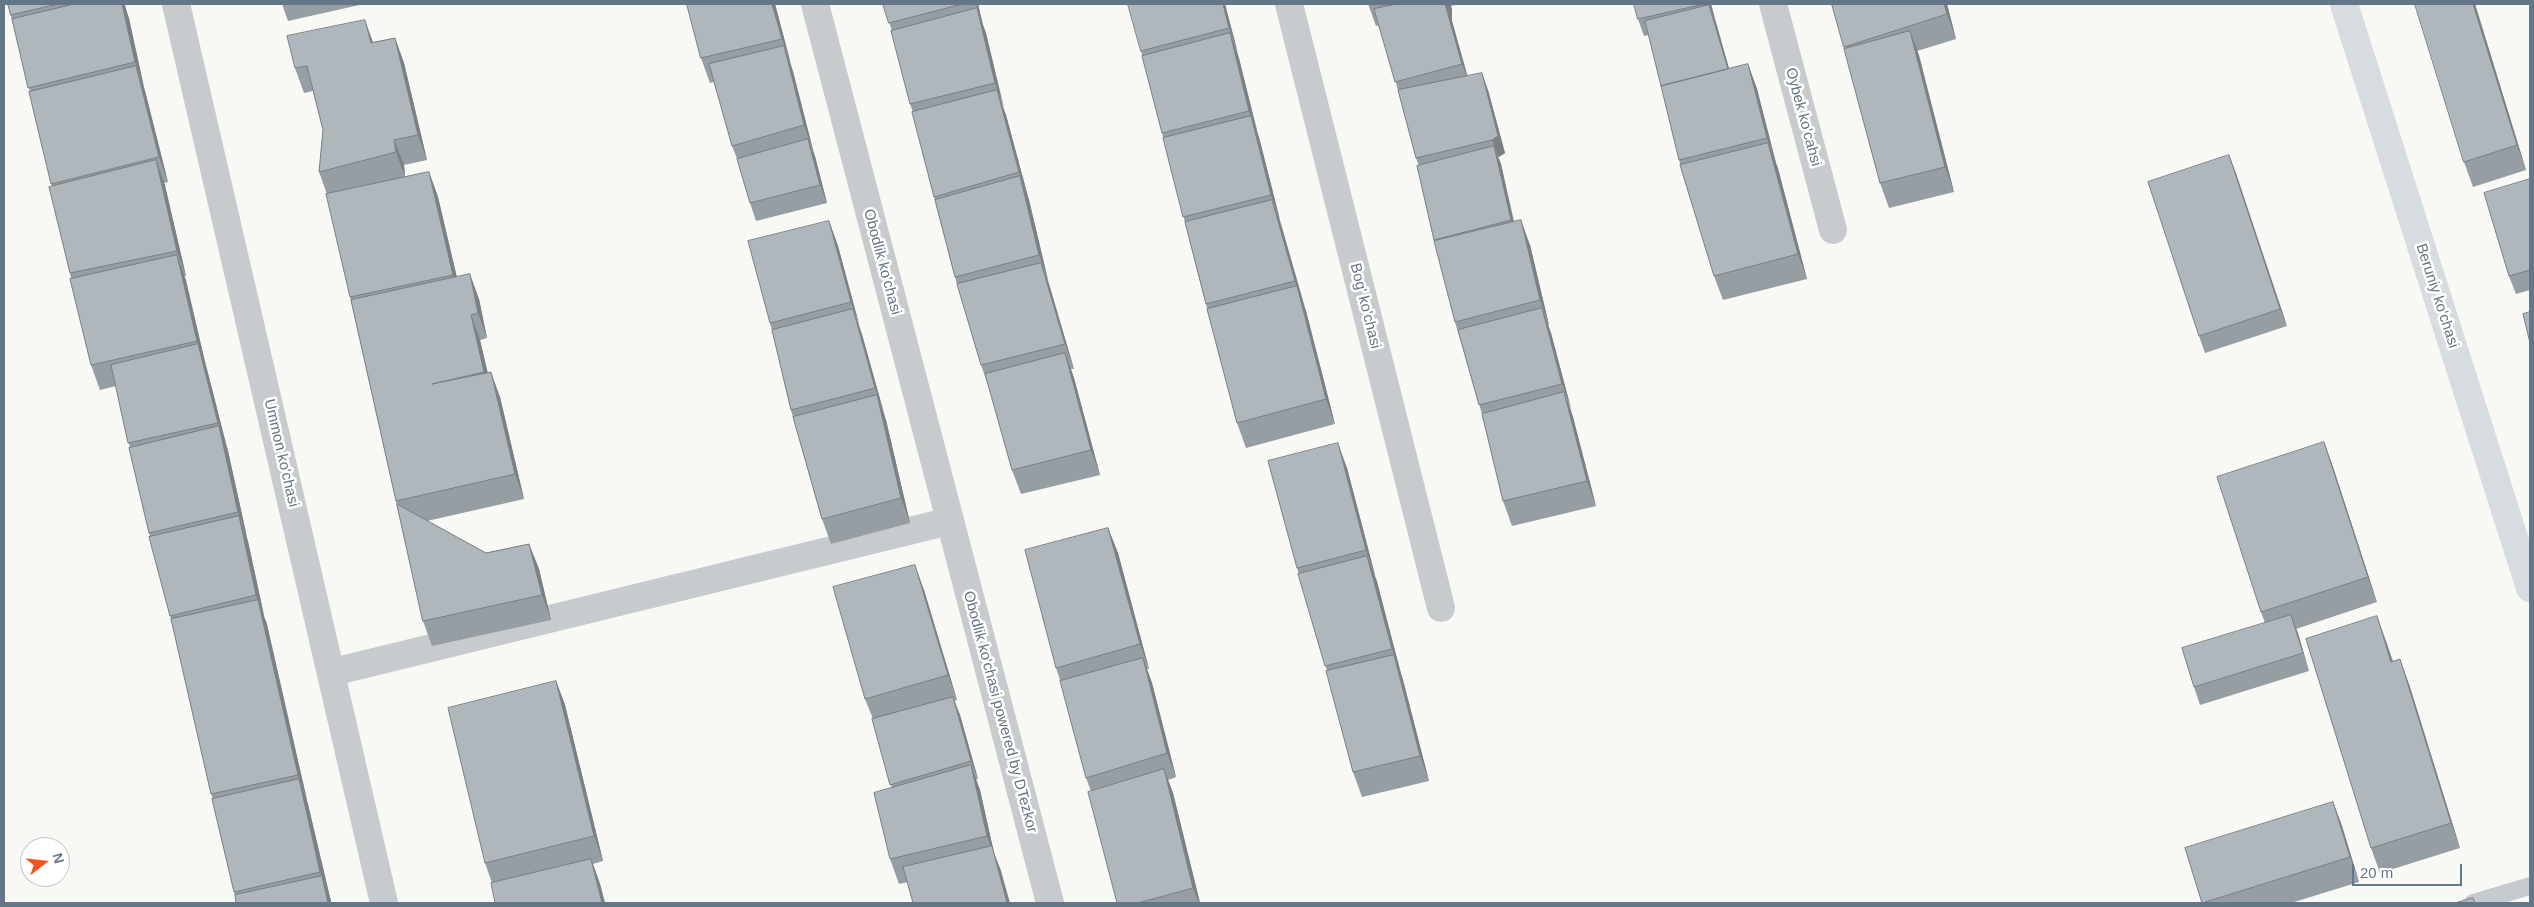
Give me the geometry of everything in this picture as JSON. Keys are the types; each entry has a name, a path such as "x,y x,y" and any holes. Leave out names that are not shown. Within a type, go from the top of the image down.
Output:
{"main road":[{"name":"Beruniy ko'chasi","path":"2344,4 2530,588"}],"street":[{"name":"Ummon ko'chasi","path":"176,4 333,672 384,903"},
{"name":"Obodlik ko'chasi","path":"814,4 950,521"},
{"name":"Bog' ko'chasi","path":"1289,4 1442,608"},
{"name":"Oybek ko'cahsi","path":"1773,4 1833,230"},
{"path":"333,672 950,521"},
{"name":"Obodlik ko'chasi powered by DTezkor","path":"950,521 1050,903"}],"lane":[{"path":"2473,903 2530,886"}],"building":[{"path":"8,4 58,4 11,15"},
{"path":"75,4 122,4 135,62 28,88 12,19"},
{"path":"687,4 772,4 782,39 701,58"},
{"path":"883,4 962,4 889,23"},
{"path":"1128,4 1223,4 1229,28 1141,51"},
{"path":"1397,4 1445,4 1462,64 1395,82 1374,9"},
{"path":"1634,4 1704,4 1638,19"},
{"path":"1832,4 1944,4 1947,14 1844,47"},
{"path":"2415,4 2473,4 2517,145 2464,162"},
{"path":"1709,5 1728,69 1661,86 1645,21"},
{"path":"977,8 995,83 910,104 891,31"},
{"path":"365,20 371,43 395,38 418,135 394,140 396,152 319,172 323,130 307,66 295,68 287,36"},
{"path":"1910,31 1945,167 1880,183 1844,49"},
{"path":"1230,33 1249,111 1162,133 1142,56"},
{"path":"784,46 804,125 732,146 709,64"},
{"path":"1748,64 1767,138 1679,160 1661,86"},
{"path":"136,66 159,157 51,184 29,92"},
{"path":"1482,73 1498,136 1492,140 1416,158 1398,90"},
{"path":"997,90 1019,172 934,197 912,112"},
{"path":"1251,116 1271,195 1183,217 1163,138"},
{"path":"808,139 820,185 750,203 737,159"},
{"path":"1768,143 1798,254 1714,276 1680,165"},
{"path":"1494,146 1511,220 1434,240 1417,166"},
{"path":"2229,155 2280,309 2199,336 2148,182"},
{"path":"156,160 177,251 70,273 49,187"},
{"path":"429,172 453,275 350,297 326,194"},
{"path":"1020,176 1039,255 955,277 935,200"},
{"path":"2530,179 2530,270 2509,276 2484,193"},
{"path":"1272,200 1295,281 1206,304 1185,222"},
{"path":"1521,220 1540,300 1455,322 1434,241"},
{"path":"829,221 851,302 770,323 748,241"},
{"path":"177,255 197,341 91,365 70,279"},
{"path":"1041,263 1065,344 981,365 957,284"},
{"path":"470,274 478,313 471,315 484,372 432,384 491,372 515,474 396,501 351,300"},
{"path":"1297,286 1326,399 1237,423 1207,309"},
{"path":"1542,308 1562,384 1479,405 1458,330"},
{"path":"853,309 875,388 791,410 772,330"},
{"path":"2530,312 2530,343 2523,314"},
{"path":"198,344 218,423 128,443 111,365"},
{"path":"1065,353 1091,450 1012,470 985,374"},
{"path":"1564,392 1587,481 1503,501 1482,414"},
{"path":"877,395 901,498 822,519 793,417"},
{"path":"219,426 238,512 149,533 129,448"},
{"path":"2324,442 2368,577 2261,612 2217,477"},
{"path":"1338,443 1366,550 1297,568 1268,461"},
{"path":"397,504 486,553 529,544 542,595 423,621"},
{"path":"239,516 256,595 170,616 149,537"},
{"path":"1108,528 1140,644 1056,668 1025,550"},
{"path":"1367,556 1392,649 1325,666 1298,574"},
{"path":"915,565 948,675 865,699 833,587"},
{"path":"258,600 298,775 211,794 171,619"},
{"path":"2291,615 2303,653 2194,687 2182,648"},
{"path":"2377,616 2391,662 2400,659 2451,823 2371,848 2306,639"},
{"path":"1394,655 1420,756 1353,772 1326,671"},
{"path":"1143,658 1167,753 1086,778 1060,681"},
{"path":"556,681 594,836 485,863 448,708"},
{"path":"953,697 971,761 890,785 872,719"},
{"path":"971,765 987,836 890,859 874,793"},
{"path":"1164,769 1193,888 1138,903 1117,903 1088,792"},
{"path":"299,779 320,872 234,892 212,799"},
{"path":"2333,802 2350,857 2202,903 2185,848"},
{"path":"992,846 1007,903 913,903 903,867"},
{"path":"591,859 602,903 495,903 491,883"},
{"path":"322,876 328,903 236,903 235,895"},
{"path":"2473,898 2475,903 2455,903"}]}
